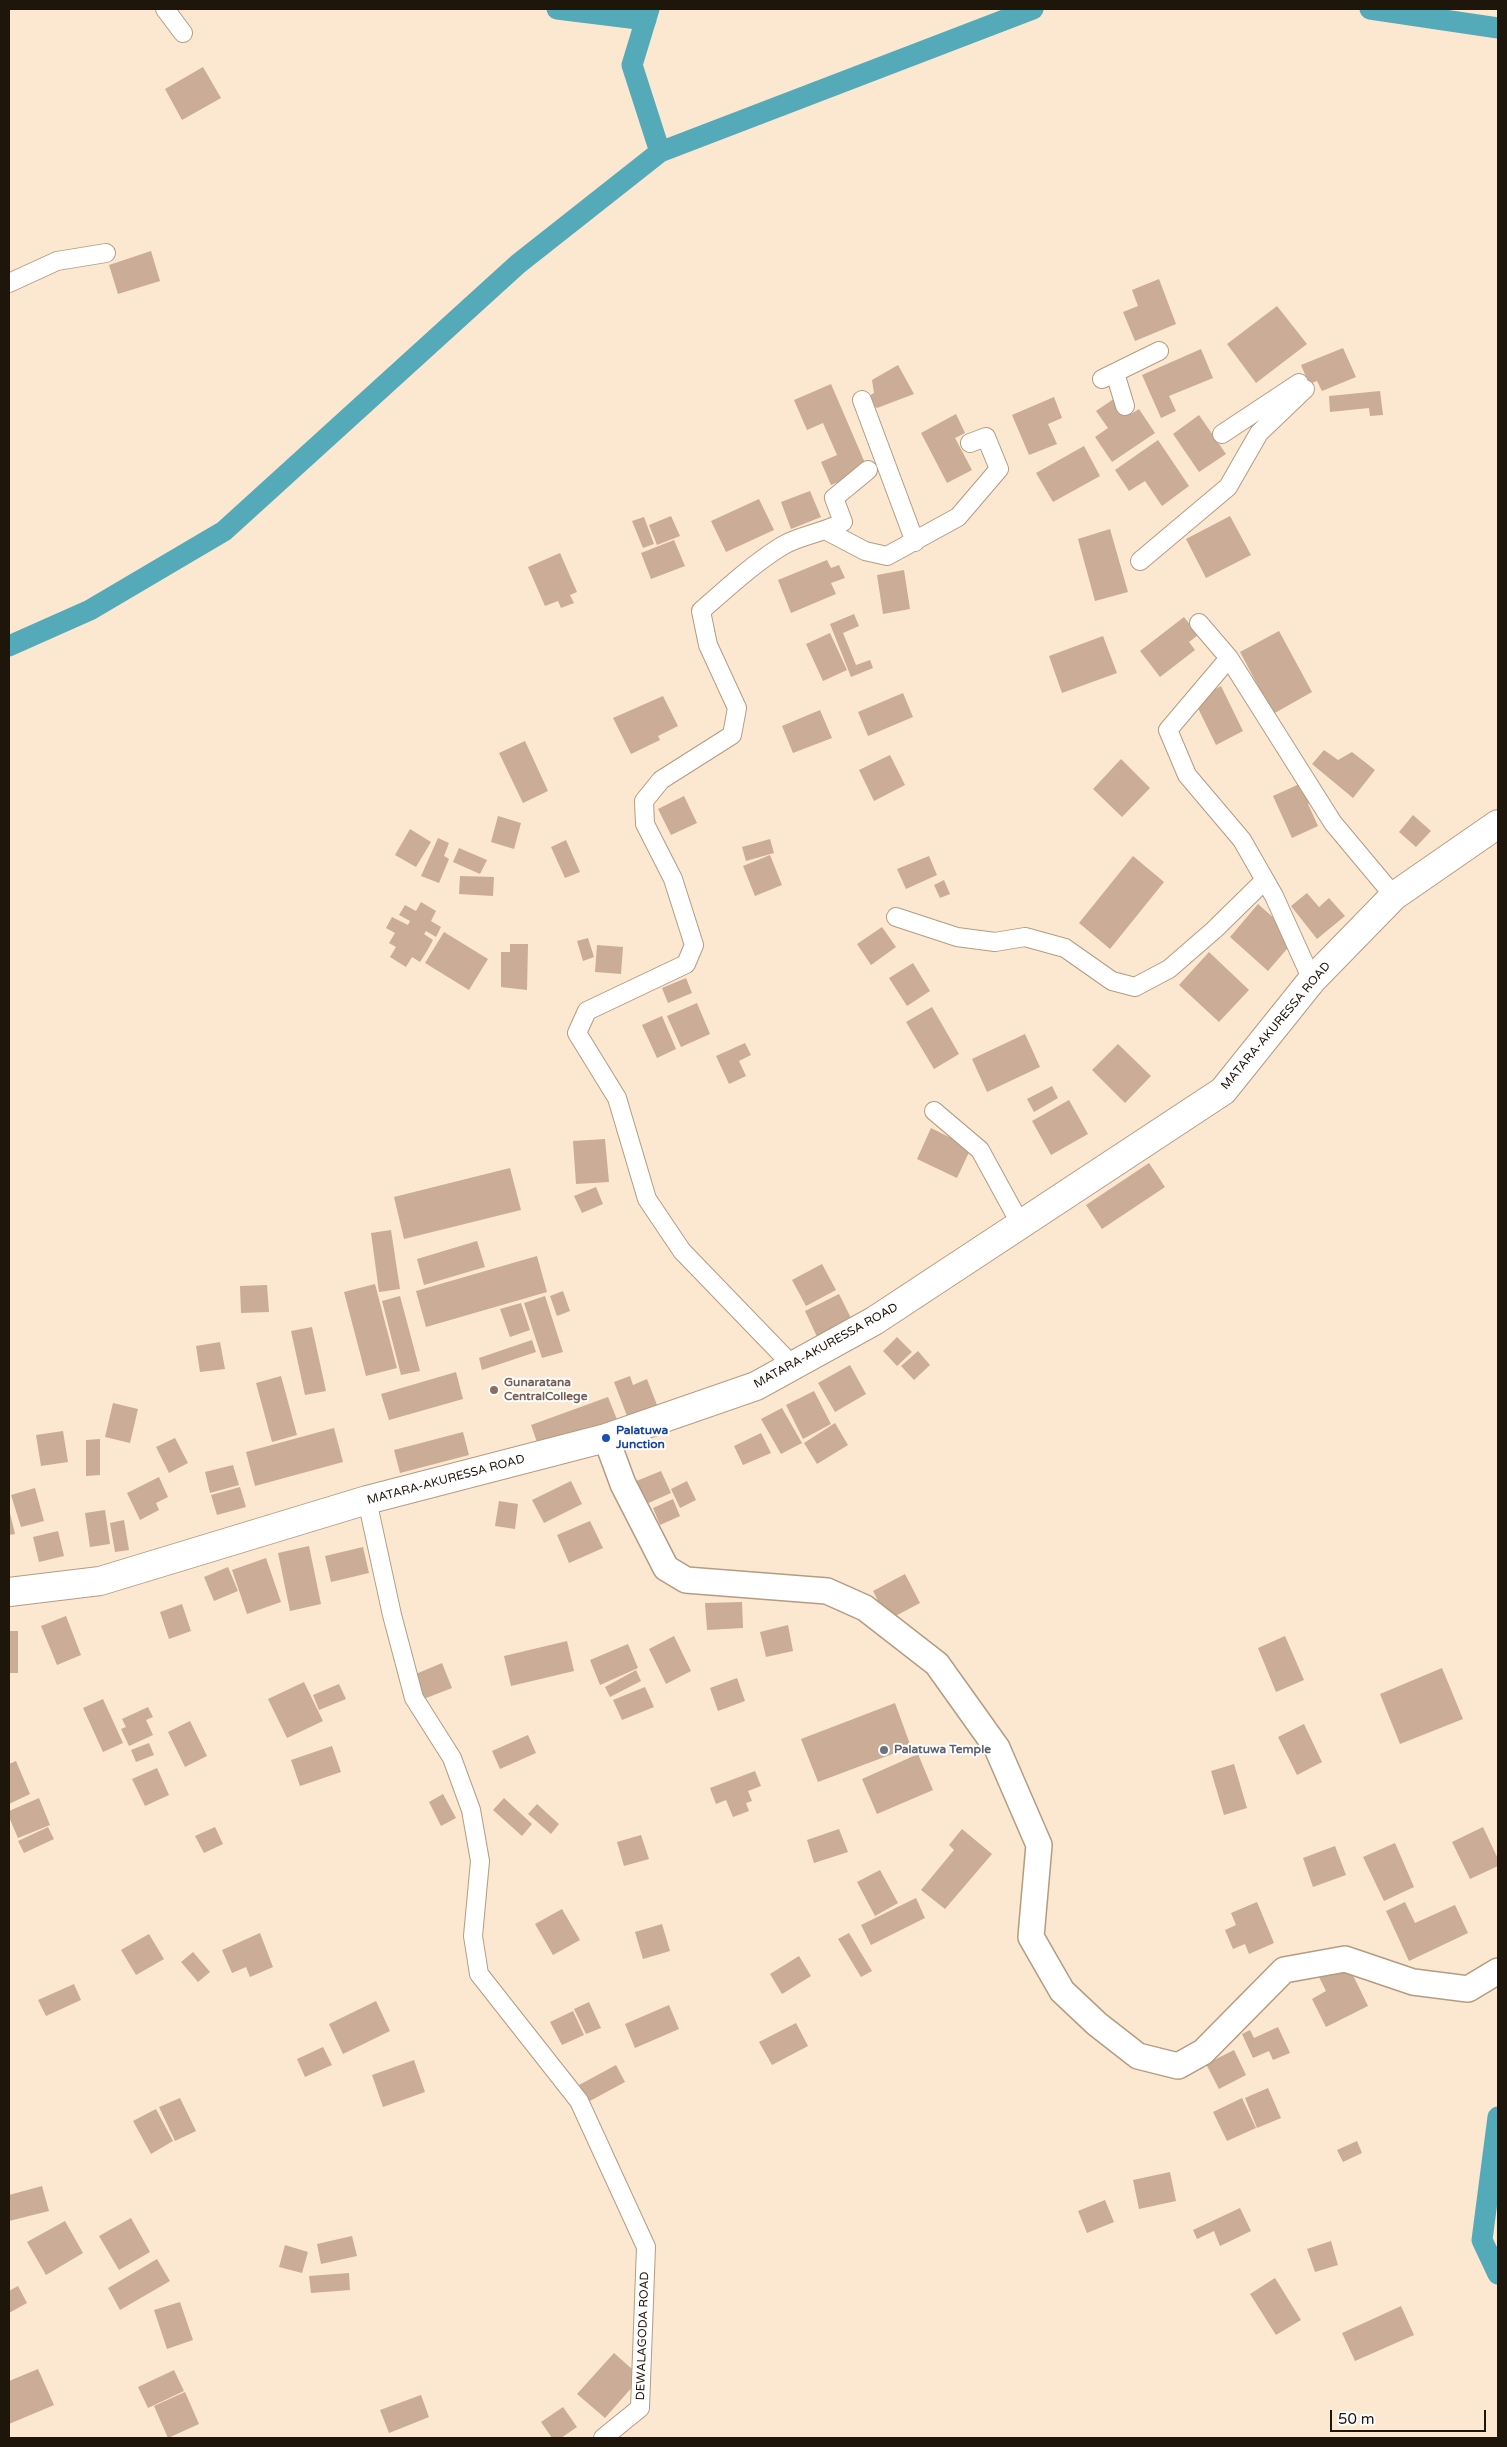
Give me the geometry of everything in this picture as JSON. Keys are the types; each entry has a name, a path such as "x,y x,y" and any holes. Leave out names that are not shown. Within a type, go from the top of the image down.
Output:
{"highway":[{"name":"MATARA-AKURESSA ROAD","path":"9,1592 100,1581 367,1500 606,1438 756,1386 874,1321 1223,1091 1312,980 1394,896 1498,824"}],"street":[{"path":"165,9 183,33"},
{"path":"9,283 57,261 106,253"},
{"path":"1125,406 1108,376 1160,351"},
{"path":"1140,562 1228,486 1259,433 1302,386 1222,434"},
{"path":"862,400 915,542"},
{"path":"827,531 865,551 887,556 958,517 999,469 986,437 970,443"},
{"path":"793,1366 682,1251 647,1199 617,1098 577,1033 587,1011 686,964 694,945 673,879 645,824 644,802 661,780 732,735 738,708 708,645 702,611 737,578 784,545 827,531 843,522 834,498 868,470"},
{"path":"1199,623 1229,658 1334,823 1394,896"},
{"path":"1229,658 1168,730 1187,775 1242,840 1265,880 1312,980"},
{"path":"896,917 957,936 995,942 1025,937 1065,948 1112,981 1135,987 1169,969 1214,930 1265,880"},
{"path":"934,1111 980,1150 1021,1224"},
{"path":"606,1438 623,1484 666,1568 686,1580 827,1591 866,1608 937,1664 997,1748 1039,1845 1031,1937 1062,1991 1096,2024 1138,2056 1178,2066 1204,2052 1284,1970 1345,1959 1414,1982 1468,1989 1498,1971"},
{"name":"DEWALAGODA ROAD","path":"367,1500 392,1615 414,1698 452,1758 471,1810 480,1861 473,1936 479,1974 579,2101 646,2247 640,2408 603,2438"}],"building":[{"path":"203,67 221,98 182,120 165,89"},
{"path":"151,251 160,281 118,294 109,265"},
{"path":"1159,279 1176,324 1135,341 1123,312 1138,306 1132,290"},
{"path":"1277,306 1307,344 1256,383 1227,344"},
{"path":"1343,348 1356,377 1322,391 1317,381 1309,384 1301,365"},
{"path":"1201,349 1213,378 1169,396 1176,411 1161,418 1142,375"},
{"path":"898,365 914,394 877,408 862,400 874,393 872,380"},
{"path":"831,384 868,470 831,485 821,462 837,455 823,423 807,430 794,400"},
{"path":"1380,391 1383,415 1370,416 1369,408 1330,412 1329,396"},
{"path":"1118,396 1131,414 1139,409 1155,433 1112,462 1095,437 1108,428 1096,411"},
{"path":"1054,397 1062,418 1048,424 1057,444 1029,455 1012,415"},
{"path":"956,414 965,433 955,438 972,470 947,483 921,433"},
{"path":"1199,415 1226,454 1199,472 1173,434"},
{"path":"1158,440 1189,486 1162,506 1145,481 1129,491 1115,470"},
{"path":"1084,446 1100,476 1053,502 1036,473"},
{"path":"810,491 821,517 791,529 781,502"},
{"path":"759,499 774,530 726,552 711,521"},
{"path":"671,516 680,536 657,545 649,525"},
{"path":"1230,516 1251,555 1206,578 1186,539"},
{"path":"644,517 654,544 643,548 632,521"},
{"path":"1110,529 1128,592 1095,601 1078,539"},
{"path":"674,540 685,566 651,579 641,553"},
{"path":"560,553 577,592 570,595 574,603 561,608 558,601 545,606 528,567"},
{"path":"827,560 831,568 839,565 845,578 831,583 836,594 791,613 778,580"},
{"path":"904,570 910,609 883,614 877,575"},
{"path":"854,614 859,626 843,633 856,665 870,660 873,668 851,677 830,624"},
{"path":"1184,617 1198,635 1189,642 1195,650 1160,677 1140,651"},
{"path":"1279,631 1312,692 1273,714 1240,652"},
{"path":"830,633 847,670 823,681 806,644"},
{"path":"1103,636 1117,673 1062,693 1049,656"},
{"path":"1221,686 1243,731 1216,745 1194,700"},
{"path":"903,693 913,717 868,736 858,712"},
{"path":"663,696 678,726 658,736 660,740 631,754 613,718"},
{"path":"820,710 832,738 793,753 782,726"},
{"path":"525,741 548,791 523,803 499,753"},
{"path":"1324,750 1338,760 1352,752 1375,770 1353,798 1312,764"},
{"path":"890,755 905,785 874,801 859,770"},
{"path":"1121,759 1150,788 1122,817 1093,789"},
{"path":"1306,781 1314,797 1308,804 1318,826 1292,838 1273,796"},
{"path":"684,796 697,823 671,835 658,809"},
{"path":"1413,815 1431,831 1416,847 1399,832"},
{"path":"498,816 521,823 514,849 491,842"},
{"path":"410,829 431,842 416,867 395,855"},
{"path":"438,838 449,843 444,856 449,859 439,883 421,876"},
{"path":"770,839 774,853 746,861 742,847"},
{"path":"566,840 580,872 565,878 551,847"},
{"path":"459,848 487,860 480,874 453,862"},
{"path":"770,855 782,885 755,896 743,866"},
{"path":"929,856 937,875 906,889 897,869"},
{"path":"1133,856 1164,882 1110,949 1079,923"},
{"path":"460,876 494,877 493,896 459,894"},
{"path":"944,880 950,894 940,898 934,885"},
{"path":"1307,893 1319,907 1329,898 1345,916 1317,939 1291,906"},
{"path":"421,902 436,911 431,921 441,927 436,937 426,931 424,934 433,940 427,951 420,962 412,957 406,967 390,957 396,947 389,943 395,933 386,928 392,917 408,925 410,921 399,915 405,905 416,911"},
{"path":"1258,904 1284,927 1292,943 1268,971 1230,937"},
{"path":"882,927 896,947 871,965 857,944"},
{"path":"444,932 488,959 469,990 425,963"},
{"path":"588,938 594,957 583,961 577,941"},
{"path":"510,944 528,944 527,990 501,987 501,952 510,952"},
{"path":"597,945 623,947 621,974 595,972"},
{"path":"1209,952 1249,990 1219,1022 1179,985"},
{"path":"913,963 930,991 907,1006 889,978"},
{"path":"686,978 692,993 668,1003 662,988"},
{"path":"697,1003 710,1034 681,1047 667,1016"},
{"path":"932,1007 959,1054 934,1069 906,1022"},
{"path":"662,1016 676,1049 657,1058 642,1025"},
{"path":"1025,1034 1040,1067 987,1092 972,1059"},
{"path":"745,1043 751,1055 739,1061 746,1076 729,1084 716,1056"},
{"path":"1118,1044 1151,1076 1125,1103 1092,1070"},
{"path":"1052,1086 1058,1098 1034,1112 1027,1099"},
{"path":"1069,1100 1088,1134 1051,1155 1032,1121"},
{"path":"931,1128 971,1148 957,1178 917,1159"},
{"path":"605,1139 609,1182 576,1184 573,1141"},
{"path":"1149,1163 1165,1187 1102,1229 1086,1205"},
{"path":"510,1168 521,1210 404,1239 394,1197"},
{"path":"596,1187 603,1204 582,1213 574,1196"},
{"path":"391,1230 400,1289 379,1292 371,1233"},
{"path":"477,1241 485,1267 424,1285 417,1259"},
{"path":"537,1256 547,1292 426,1327 416,1291"},
{"path":"822,1264 836,1290 806,1306 792,1280"},
{"path":"375,1284 397,1368 366,1376 344,1292"},
{"path":"267,1285 269,1312 241,1313 240,1286"},
{"path":"563,1291 570,1311 557,1316 550,1296"},
{"path":"839,1294 854,1324 819,1341 805,1311"},
{"path":"400,1296 420,1371 401,1375 382,1301"},
{"path":"545,1296 563,1352 542,1358 524,1303"},
{"path":"521,1303 530,1330 510,1337 500,1309"},
{"path":"312,1327 326,1391 305,1395 291,1331"},
{"path":"897,1337 912,1352 897,1366 883,1351"},
{"path":"532,1340 536,1352 482,1370 479,1358"},
{"path":"220,1342 225,1369 200,1372 196,1346"},
{"path":"918,1351 930,1365 914,1380 901,1366"},
{"path":"850,1365 866,1394 835,1412 818,1383"},
{"path":"456,1372 463,1399 389,1420 381,1394"},
{"path":"281,1376 297,1435 272,1442 256,1383"},
{"path":"630,1376 633,1385 647,1379 657,1405 627,1416 614,1382"},
{"path":"814,1391 831,1424 803,1439 786,1405"},
{"path":"608,1397 618,1422 540,1451 531,1425"},
{"path":"113,1403 138,1409 130,1443 105,1437"},
{"path":"782,1408 802,1443 781,1454 761,1419"},
{"path":"835,1423 848,1445 817,1464 804,1443"},
{"path":"334,1428 343,1462 255,1486 246,1452"},
{"path":"63,1431 68,1462 41,1466 36,1435"},
{"path":"463,1432 469,1455 400,1473 394,1450"},
{"path":"761,1433 771,1453 743,1465 734,1446"},
{"path":"175,1438 188,1463 169,1473 156,1447"},
{"path":"100,1439 100,1475 86,1476 86,1440"},
{"path":"233,1465 239,1485 210,1493 205,1472"},
{"path":"661,1471 671,1493 644,1505 634,1482"},
{"path":"159,1477 168,1497 156,1503 159,1510 140,1520 127,1493"},
{"path":"571,1481 582,1504 544,1523 532,1500"},
{"path":"687,1481 696,1500 680,1508 671,1489"},
{"path":"240,1487 246,1507 217,1515 211,1495"},
{"path":"35,1488 44,1521 21,1527 11,1495"},
{"path":"673,1499 680,1516 660,1525 653,1508"},
{"path":"499,1501 518,1504 515,1529 495,1526"},
{"path":"9,1509 15,1534 9,1535"},
{"path":"105,1510 110,1544 90,1547 85,1513"},
{"path":"124,1520 129,1550 115,1552 110,1523"},
{"path":"590,1521 603,1548 569,1563 557,1535"},
{"path":"58,1531 64,1556 39,1562 33,1537"},
{"path":"309,1546 321,1604 290,1611 278,1553"},
{"path":"363,1547 369,1573 331,1582 325,1556"},
{"path":"266,1558 281,1602 247,1614 232,1570"},
{"path":"228,1567 238,1591 214,1601 204,1577"},
{"path":"905,1574 920,1603 888,1620 873,1591"},
{"path":"742,1602 743,1628 707,1630 705,1603"},
{"path":"182,1604 191,1631 169,1639 160,1612"},
{"path":"66,1616 81,1655 57,1665 41,1626"},
{"path":"788,1625 793,1651 766,1657 760,1632"},
{"path":"9,1631 18,1631 18,1673 9,1673"},
{"path":"674,1636 691,1671 666,1684 649,1649"},
{"path":"1285,1636 1304,1680 1276,1692 1258,1648"},
{"path":"567,1641 574,1671 511,1686 504,1656"},
{"path":"628,1644 638,1668 600,1685 590,1660"},
{"path":"442,1663 452,1688 421,1700 411,1676"},
{"path":"1442,1668 1463,1719 1400,1744 1380,1694"},
{"path":"636,1670 641,1681 610,1697 605,1687"},
{"path":"737,1678 745,1701 718,1711 710,1688"},
{"path":"304,1682 323,1721 287,1738 268,1699"},
{"path":"339,1684 346,1699 319,1710 313,1695"},
{"path":"645,1687 654,1707 622,1720 613,1700"},
{"path":"103,1699 123,1743 103,1752 83,1708"},
{"path":"895,1703 911,1747 818,1782 801,1739"},
{"path":"148,1707 153,1717 146,1720 153,1735 129,1746 121,1729 126,1727 122,1719"},
{"path":"190,1721 207,1756 185,1767 168,1732"},
{"path":"1304,1724 1322,1762 1297,1775 1278,1737"},
{"path":"528,1735 536,1753 500,1769 492,1751"},
{"path":"149,1743 154,1755 136,1762 131,1750"},
{"path":"332,1746 341,1772 300,1786 291,1760"},
{"path":"918,1754 933,1790 877,1814 862,1779"},
{"path":"16,1761 30,1794 9,1804 9,1764"},
{"path":"1234,1764 1247,1808 1224,1815 1211,1771"},
{"path":"157,1768 169,1795 145,1806 132,1779"},
{"path":"755,1771 761,1786 748,1791 752,1801 746,1803 749,1811 733,1817 726,1800 716,1804 710,1788"},
{"path":"443,1794 456,1818 441,1826 429,1802"},
{"path":"39,1798 50,1825 18,1838 9,1817 9,1811"},
{"path":"504,1798 532,1824 522,1836 493,1810"},
{"path":"537,1804 559,1824 551,1834 528,1814"},
{"path":"48,1827 54,1839 24,1853 18,1841"},
{"path":"215,1827 223,1844 204,1853 195,1836"},
{"path":"1483,1827 1498,1859 1498,1866 1470,1879 1452,1842"},
{"path":"839,1829 848,1852 814,1863 807,1840"},
{"path":"962,1829 992,1854 945,1909 921,1890 954,1850 949,1845"},
{"path":"641,1835 649,1859 624,1866 617,1842"},
{"path":"1395,1843 1414,1887 1384,1901 1363,1857"},
{"path":"1335,1846 1346,1875 1313,1887 1303,1858"},
{"path":"880,1870 898,1903 875,1916 857,1882"},
{"path":"916,1898 925,1918 871,1945 861,1925"},
{"path":"1257,1902 1274,1943 1249,1954 1245,1944 1233,1949 1225,1930 1236,1925 1231,1913"},
{"path":"1405,1902 1415,1923 1455,1905 1468,1933 1409,1961 1386,1911"},
{"path":"562,1909 580,1940 553,1955 535,1924"},
{"path":"662,1924 670,1951 643,1959 635,1932"},
{"path":"260,1933 273,1967 250,1977 246,1967 232,1973 222,1950"},
{"path":"849,1933 872,1971 861,1977 838,1939"},
{"path":"149,1934 164,1959 136,1975 121,1950"},
{"path":"193,1952 210,1972 198,1982 181,1962"},
{"path":"799,1956 811,1976 782,1994 770,1974"},
{"path":"1347,1963 1368,2006 1326,2027 1312,1999 1326,1991 1319,1977"},
{"path":"74,1984 81,2000 46,2016 38,2000"},
{"path":"376,2001 390,2031 343,2054 329,2024"},
{"path":"589,2002 601,2028 586,2034 574,2009"},
{"path":"669,2005 679,2029 635,2048 625,2024"},
{"path":"573,2011 584,2035 562,2045 550,2022"},
{"path":"796,2023 808,2046 772,2065 759,2042"},
{"path":"1278,2027 1290,2053 1273,2060 1269,2051 1253,2058 1242,2034 1250,2030 1254,2038"},
{"path":"323,2047 332,2065 305,2077 297,2059"},
{"path":"1234,2050 1246,2075 1219,2089 1206,2064"},
{"path":"414,2060 425,2092 383,2107 372,2075"},
{"path":"616,2065 625,2082 588,2102 579,2085"},
{"path":"1268,2088 1281,2118 1257,2128 1245,2098"},
{"path":"180,2098 196,2131 175,2141 159,2107"},
{"path":"1242,2098 1256,2128 1227,2141 1213,2112"},
{"path":"156,2109 173,2141 151,2154 133,2121"},
{"path":"1357,2141 1362,2153 1343,2162 1337,2150"},
{"path":"1170,2172 1176,2201 1139,2209 1133,2180"},
{"path":"42,2186 49,2211 9,2221 9,2195"},
{"path":"1105,2200 1114,2222 1087,2233 1078,2211"},
{"path":"1240,2208 1251,2231 1220,2246 1214,2231 1197,2239 1193,2230"},
{"path":"131,2218 150,2252 119,2270 99,2236"},
{"path":"65,2221 83,2253 46,2275 27,2242"},
{"path":"352,2236 357,2256 321,2264 317,2244"},
{"path":"1331,2241 1338,2265 1315,2272 1307,2249"},
{"path":"285,2245 308,2252 302,2273 279,2267"},
{"path":"157,2259 170,2281 120,2310 108,2288"},
{"path":"349,2273 350,2290 311,2293 309,2276"},
{"path":"1275,2278 1301,2320 1276,2335 1250,2294"},
{"path":"18,2286 27,2303 9,2313 9,2291"},
{"path":"180,2302 193,2340 167,2349 154,2310"},
{"path":"1401,2306 1414,2335 1355,2361 1342,2333"},
{"path":"614,2353 641,2377 605,2418 577,2394"},
{"path":"38,2369 54,2405 9,2424 9,2381"},
{"path":"174,2370 184,2391 148,2408 138,2387"},
{"path":"185,2392 199,2424 168,2438 154,2406"},
{"path":"421,2395 429,2417 389,2433 380,2410"},
{"path":"563,2407 577,2427 561,2438 552,2438 541,2422"}],"waterway":[{"path":"557,9 646,20"},
{"path":"649,9 632,65 660,152"},
{"path":"9,646 90,610 224,531 518,264 660,152 1033,9"},
{"path":"1370,9 1498,28"},
{"path":"1498,2117 1482,2240 1498,2274"}],"place":[{"name":"Gunaratana CentralCollege","path":"494,1390"},
{"name":"Palatuwa Junction","path":"606,1438"},
{"name":"Palatuwa Temple","path":"884,1750"}]}
